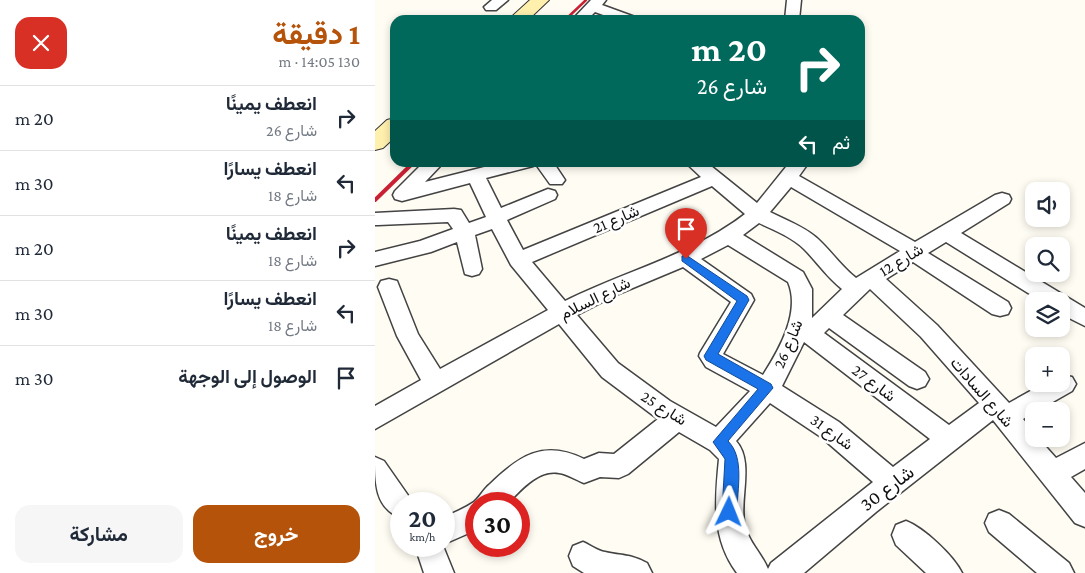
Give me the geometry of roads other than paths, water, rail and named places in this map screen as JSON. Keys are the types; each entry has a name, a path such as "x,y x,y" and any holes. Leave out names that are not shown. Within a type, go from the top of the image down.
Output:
{"street":[{"path":"522,15 538,0"},
{"path":"792,15 794,0"},
{"path":"584,15 596,3 619,15"},
{"path":"375,142 390,129"},
{"path":"376,220 430,167"},
{"path":"403,194 510,167"},
{"path":"375,258 424,247 465,233 497,218 552,188 545,167"},
{"name":"شارع السادات","path":"700,167 758,214 801,236 819,253 832,270 863,283 923,324 1000,411 1085,514"},
{"path":"794,170 1000,308"},
{"name":"شارع السلام","path":"377,413 436,384 562,313 617,286 686,259 729,236 758,214 794,170"},
{"name":"شارع 25","path":"476,177 518,260 610,370 661,408 719,442 729,452 731,459 729,523 731,535 742,558 755,573"},
{"name":"شارع 21","path":"518,260 713,179"},
{"name":"شارع 12","path":"804,330 829,316 863,283 1002,198"},
{"path":"376,220 451,214 456,216 465,233 472,269"},
{"path":"946,233 1042,292"},
{"name":"شارع 26","path":"719,442 767,388 804,330 803,291 796,277 729,236"},
{"name":"شارع 31","path":"686,259 743,300 711,356 767,388 834,431 893,483"},
{"path":"389,287 408,336 436,384"},
{"path":"1070,309 1085,318"},
{"path":"829,316 917,379"},
{"name":"شارع 27","path":"804,330 949,440"},
{"name":"شارع 30","path":"781,573 819,540 949,440 1000,411 1045,392"},
{"path":"501,492 518,477 544,463 558,461 584,472 599,465 619,466 678,418"},
{"path":"1052,474 1085,455"},
{"path":"375,469 390,492"},
{"path":"999,523 1059,573"},
{"path":"906,535 947,573"},
{"path":"583,556 599,566 629,569 637,573"},
{"path":"433,557 439,573"}],"railway":[{"path":"570,15 586,0"},
{"path":"375,200 409,167"}]}
